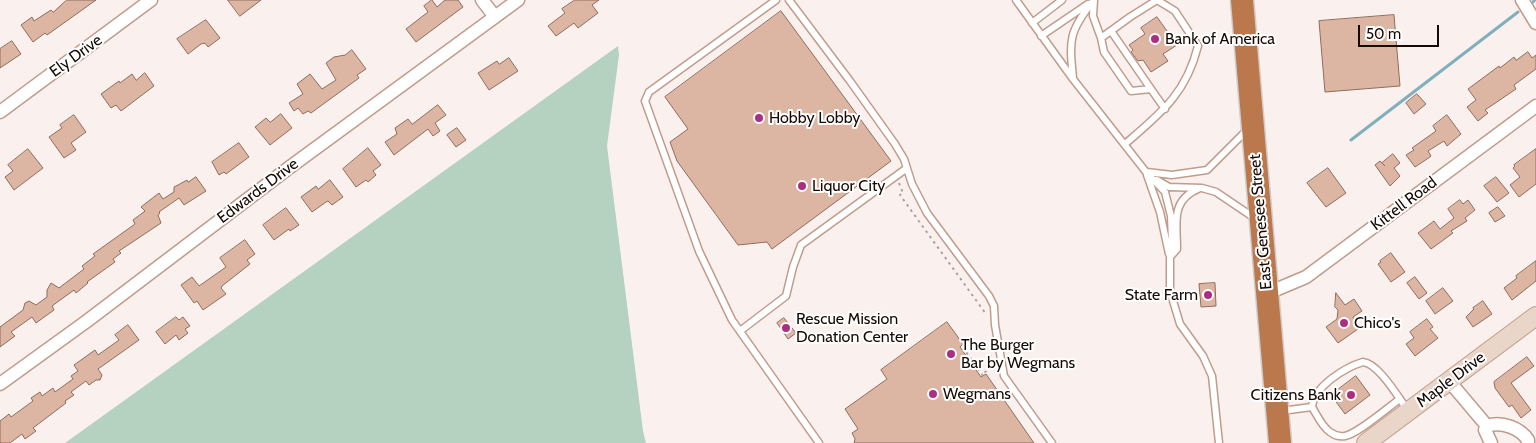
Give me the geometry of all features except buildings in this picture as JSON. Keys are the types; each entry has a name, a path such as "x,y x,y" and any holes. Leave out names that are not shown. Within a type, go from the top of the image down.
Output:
{"highway":[{"name":"East Genesee Street","path":"1242,0 1280,443"}],"street":[{"name":"Ely Drive","path":"0,112 151,0"},
{"path":"482,0 495,17"},
{"name":"Edwards Drive","path":"0,384 87,321 290,167 518,0"},
{"path":"1522,0 1536,23"},
{"name":"Kittell Road","path":"1268,294 1306,277 1536,106"},
{"name":"Maple Drive","path":"1366,443 1404,405 1449,381 1536,316"},
{"path":"1449,381 1487,426"},
{"path":"1487,426 1496,423 1518,430 1524,433 1528,443"},
{"path":"1487,426 1485,430 1491,443"}],"lane":[{"path":"776,0 649,92 645,101 699,251 732,320 819,443"},
{"path":"789,0 850,81 894,144 904,159 912,184 927,213 989,296 994,306 995,325 1004,376 1052,443"},
{"path":"1016,0 1073,79 1146,172 1165,192 1171,216 1170,291 1180,324 1203,356 1212,376 1219,443"},
{"path":"1032,23 1062,0"},
{"path":"1041,36 1094,0"},
{"path":"1094,0 1093,16 1104,52 1131,91 1151,89"},
{"path":"1073,79 1071,60 1072,33 1082,15 1094,0"},
{"path":"1101,38 1130,16 1157,0 1175,11 1198,46 1193,66 1177,95 1165,109 1125,144"},
{"path":"1111,30 1165,109"},
{"path":"1146,172 1172,175 1208,170 1252,124"},
{"path":"740,331 786,296 793,267 801,246 907,168"},
{"path":"1146,172 1170,187 1202,188 1216,192 1261,223"},
{"path":"1146,172 1160,212 1170,258"},
{"path":"1170,258 1177,249 1177,212 1182,200 1191,192 1202,188"},
{"path":"1363,362 1372,364 1377,369 1404,405 1346,436 1331,433 1327,430 1312,407 1316,396 1327,382 1341,372 1363,362"},
{"path":"1278,412 1312,407"}],"path":[{"path":"895,177 903,193 900,195 987,315"},
{"path":"962,350 964,349 983,376 985,372 992,368 990,350"}],"green space":[{"path":"618,46 619,55 607,146 646,443 65,443"}],"waterway":[{"path":"1351,140 1518,12"}],"place":[{"name":"Bank of America","path":"1155,39"},
{"name":"Hobby Lobby","path":"759,118"},
{"name":"Liquor City","path":"802,186"},
{"name":"State Farm","path":"1208,295"},
{"name":"Chico's","path":"1344,323"},
{"name":"Rescue Mission Donation Center","path":"786,328"},
{"name":"The Burger Bar by Wegmans","path":"951,354"},
{"name":"Wegmans","path":"933,394"},
{"name":"Citizens Bank","path":"1351,395"}]}
